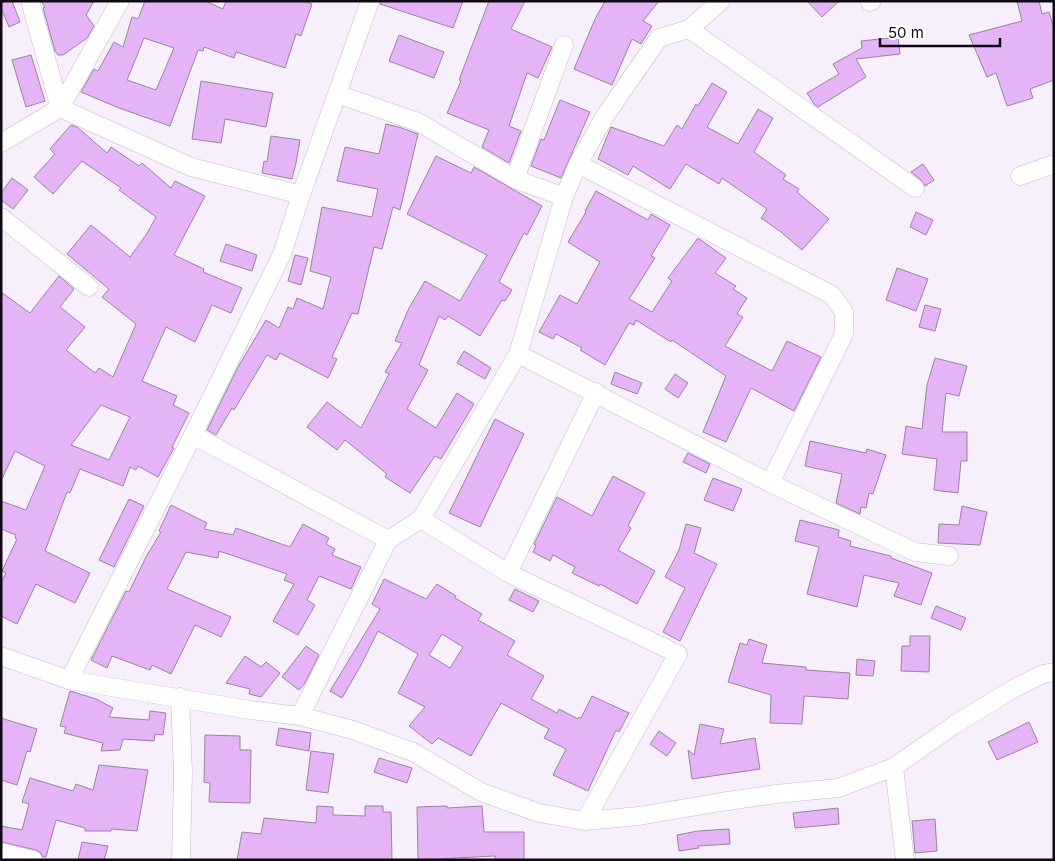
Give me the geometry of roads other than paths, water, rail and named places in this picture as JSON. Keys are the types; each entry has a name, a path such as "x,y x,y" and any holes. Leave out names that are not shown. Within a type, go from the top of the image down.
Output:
{"street":[{"path":"30,1 60,108"},
{"path":"1,144 60,108 120,1"},
{"path":"69,680 282,254 370,1"},
{"path":"300,716 388,540 421,519 518,354 564,197 578,164 605,116 659,38 689,29 721,1"},
{"path":"689,29 915,188"},
{"path":"515,179 564,45"},
{"path":"337,94 418,122 515,179 564,197"},
{"path":"60,108 191,167 301,195"},
{"path":"578,164 832,295 844,312 844,334 770,483"},
{"path":"1020,176 1054,164"},
{"path":"1,217 88,287"},
{"path":"518,354 596,392 770,483 915,552 949,556"},
{"path":"508,573 596,392"},
{"path":"193,435 388,540"},
{"path":"421,519 508,573 678,654 585,821"},
{"path":"1,656 69,680 250,710 300,716 353,730 413,752 481,792 539,813 585,821 639,816 740,799 838,788 894,767 954,725 1014,688 1043,674 1054,672"},
{"path":"180,697 183,772 181,860"},
{"path":"894,767 904,860"},
{"path":"1,852 33,860"}]}
